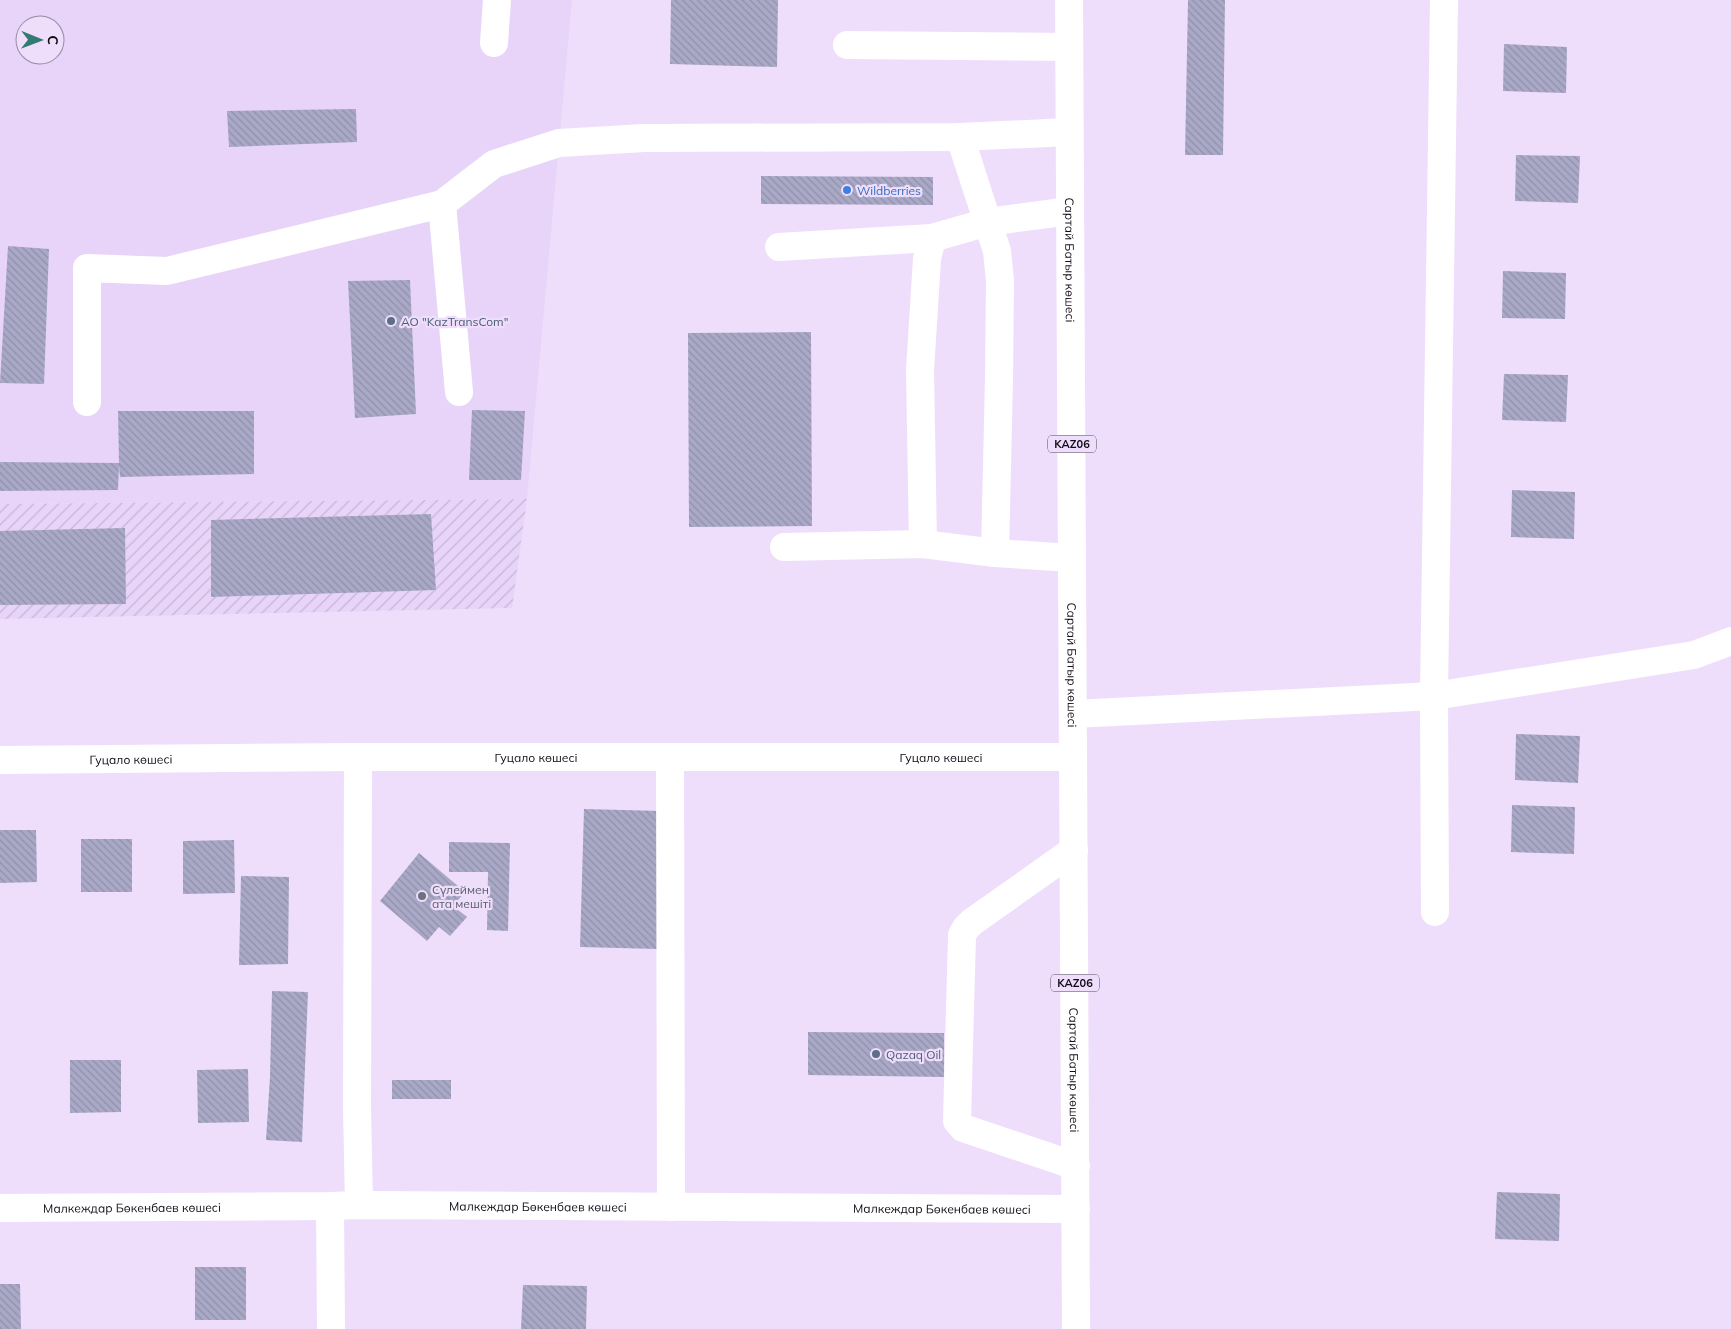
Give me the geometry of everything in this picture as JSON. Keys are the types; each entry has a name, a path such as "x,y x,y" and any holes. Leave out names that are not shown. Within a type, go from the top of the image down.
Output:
{"main road":[{"path":"494,43 497,0"},
{"name":"Сартай Батыр көшесі","path":"1069,0 1076,1329"},
{"path":"1435,912 1434,696 1444,0"},
{"path":"847,45 1069,47"},
{"path":"86,402 87,268 167,271 442,204 494,164 559,143 644,138 960,136 1069,132"},
{"path":"960,136 997,251 1000,281 995,553"},
{"path":"442,204 459,392"},
{"path":"779,247 932,238 988,222 1070,211"},
{"path":"923,544 920,370 927,260 932,238"},
{"path":"784,547 923,544 995,553 1072,558"},
{"path":"1074,714 1434,696 1694,655 1731,641"},
{"path":"358,757 357,1108 359,1205"},
{"name":"Гуцало көшесі","path":"0,760 358,757 1073,757"},
{"path":"670,757 670,1207"},
{"path":"1074,850 972,922 962,935 958,1120 963,1128 1076,1166"},
{"name":"Малкеждар Бөкенбаев көшесі","path":"0,1208 359,1205 1076,1209"},
{"path":"330,1206 331,1329"}],"shaded area":[{"path":"0,0 572,0 527,499 0,504"},
{"path":"527,499 512,608 0,619 0,504"}],"building":[{"path":"671,0 778,0 777,67 670,64"},
{"path":"1188,0 1225,0 1223,155 1185,155"},
{"path":"1504,44 1567,47 1566,93 1503,91"},
{"path":"356,109 357,142 229,147 227,111"},
{"path":"1516,155 1580,156 1578,203 1515,201"},
{"name":"Wildberries","path":"761,176 933,177 933,205 761,204"},
{"path":"8,246 49,249 44,384 0,383"},
{"path":"1503,271 1566,273 1565,319 1502,318"},
{"path":"410,280 416,414 355,418 348,281"},
{"path":"811,332 812,526 689,527 688,333"},
{"path":"1504,374 1568,375 1566,422 1502,420"},
{"path":"472,410 525,411 521,480 469,480"},
{"path":"118,411 254,411 254,474 120,477 119,466 118,490 0,491 0,462 119,463"},
{"path":"1512,490 1575,492 1574,539 1511,537"},
{"path":"431,514 436,590 211,597 211,520"},
{"path":"125,528 126,604 0,605 0,531"},
{"path":"1516,734 1580,736 1578,783 1515,780"},
{"path":"1512,805 1575,807 1574,854 1511,852"},
{"path":"584,809 661,811 657,949 580,947"},
{"path":"0,830 36,830 37,882 0,883"},
{"path":"81,839 132,839 132,892 81,892"},
{"path":"234,840 235,893 183,894 183,841"},
{"path":"449,842 510,843 508,931 487,930 488,872 449,872"},
{"name":"Сүлеймен ата мешіті","path":"419,853 465,892 453,906 467,917 450,936 439,927 427,941 380,901"},
{"path":"241,876 289,877 288,964 239,965"},
{"path":"272,991 308,992 302,1142 266,1140"},
{"name":"Qazaq Oil","path":"808,1032 944,1033 944,1077 808,1075"},
{"path":"70,1060 121,1060 121,1112 70,1113"},
{"path":"248,1069 249,1122 198,1123 197,1070"},
{"path":"392,1080 451,1080 451,1099 392,1099"},
{"path":"1497,1192 1560,1194 1559,1241 1495,1239"},
{"path":"195,1267 246,1267 246,1320 195,1320"},
{"path":"0,1284 20,1284 21,1329 0,1329"},
{"path":"523,1285 587,1286 586,1329 521,1329"}],"place":[{"name":"Wildberries","path":"847,190"},
{"name":"АО \"KazTransCom\"","path":"391,321"},
{"name":"Сүлеймен ата мешіті","path":"422,896"},
{"name":"Qazaq Oil","path":"876,1054"}]}
